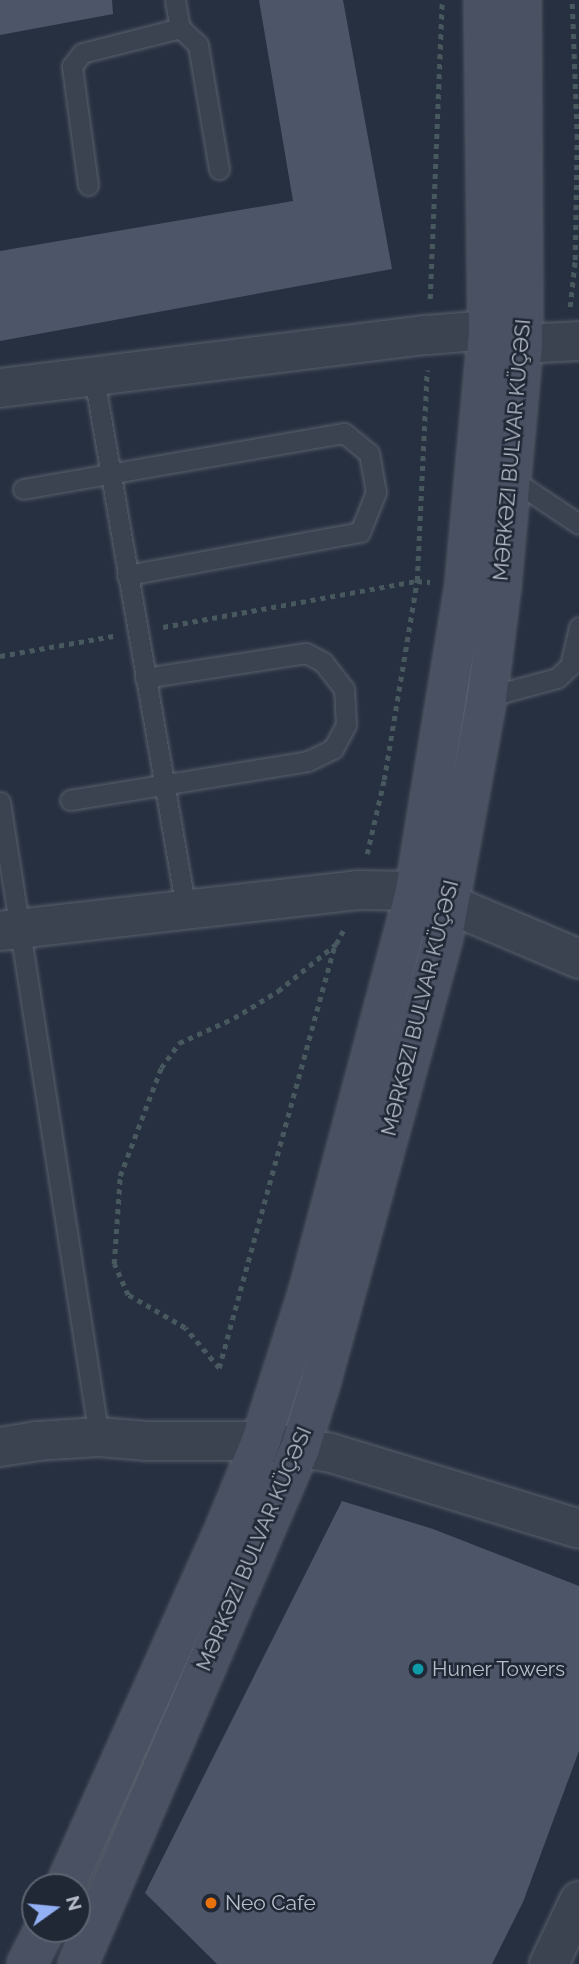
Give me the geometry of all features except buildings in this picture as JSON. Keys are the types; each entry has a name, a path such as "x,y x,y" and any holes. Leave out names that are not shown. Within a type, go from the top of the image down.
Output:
{"street":[{"name":"MƏRKƏZI BULVAR KÜÇƏSI","path":"78,1964 300,1448 321,1380 432,898 465,585 488,330 484,0"},
{"name":"MƏRKƏZI BULVAR KÜÇƏSI","path":"71,1873 221,1539 261,1441 432,898 487,697 523,344 521,0"},
{"path":"0,388 428,335 488,330"},
{"path":"523,344 573,341"},
{"path":"10,930 358,890 432,898 579,960"},
{"path":"0,1447 36,1441 99,1437 159,1441 261,1441 331,1453 579,1529"},
{"path":"549,1964 579,1900"},
{"path":"37,1946 72,1964"}],"lane":[{"path":"175,0 180,28 198,46 219,169"},
{"path":"88,185 72,66 82,53 180,28"},
{"path":"94,377 186,909"},
{"path":"23,489 344,433 369,453 376,492 360,532 127,575"},
{"path":"510,478 579,524"},
{"path":"487,697 557,678 570,666 579,627"},
{"path":"70,800 308,761 333,749 346,725 344,689 323,662 306,653 145,678"},
{"path":"0,802 10,930 99,1437"}],"path":[{"path":"572,0 577,153 573,341"},
{"path":"0,656 417,581"},
{"path":"219,1368 335,944"}],"place":[{"name":"Huner Towers","path":"418,1669"},
{"name":"Neo Cafe","path":"211,1903"}]}
